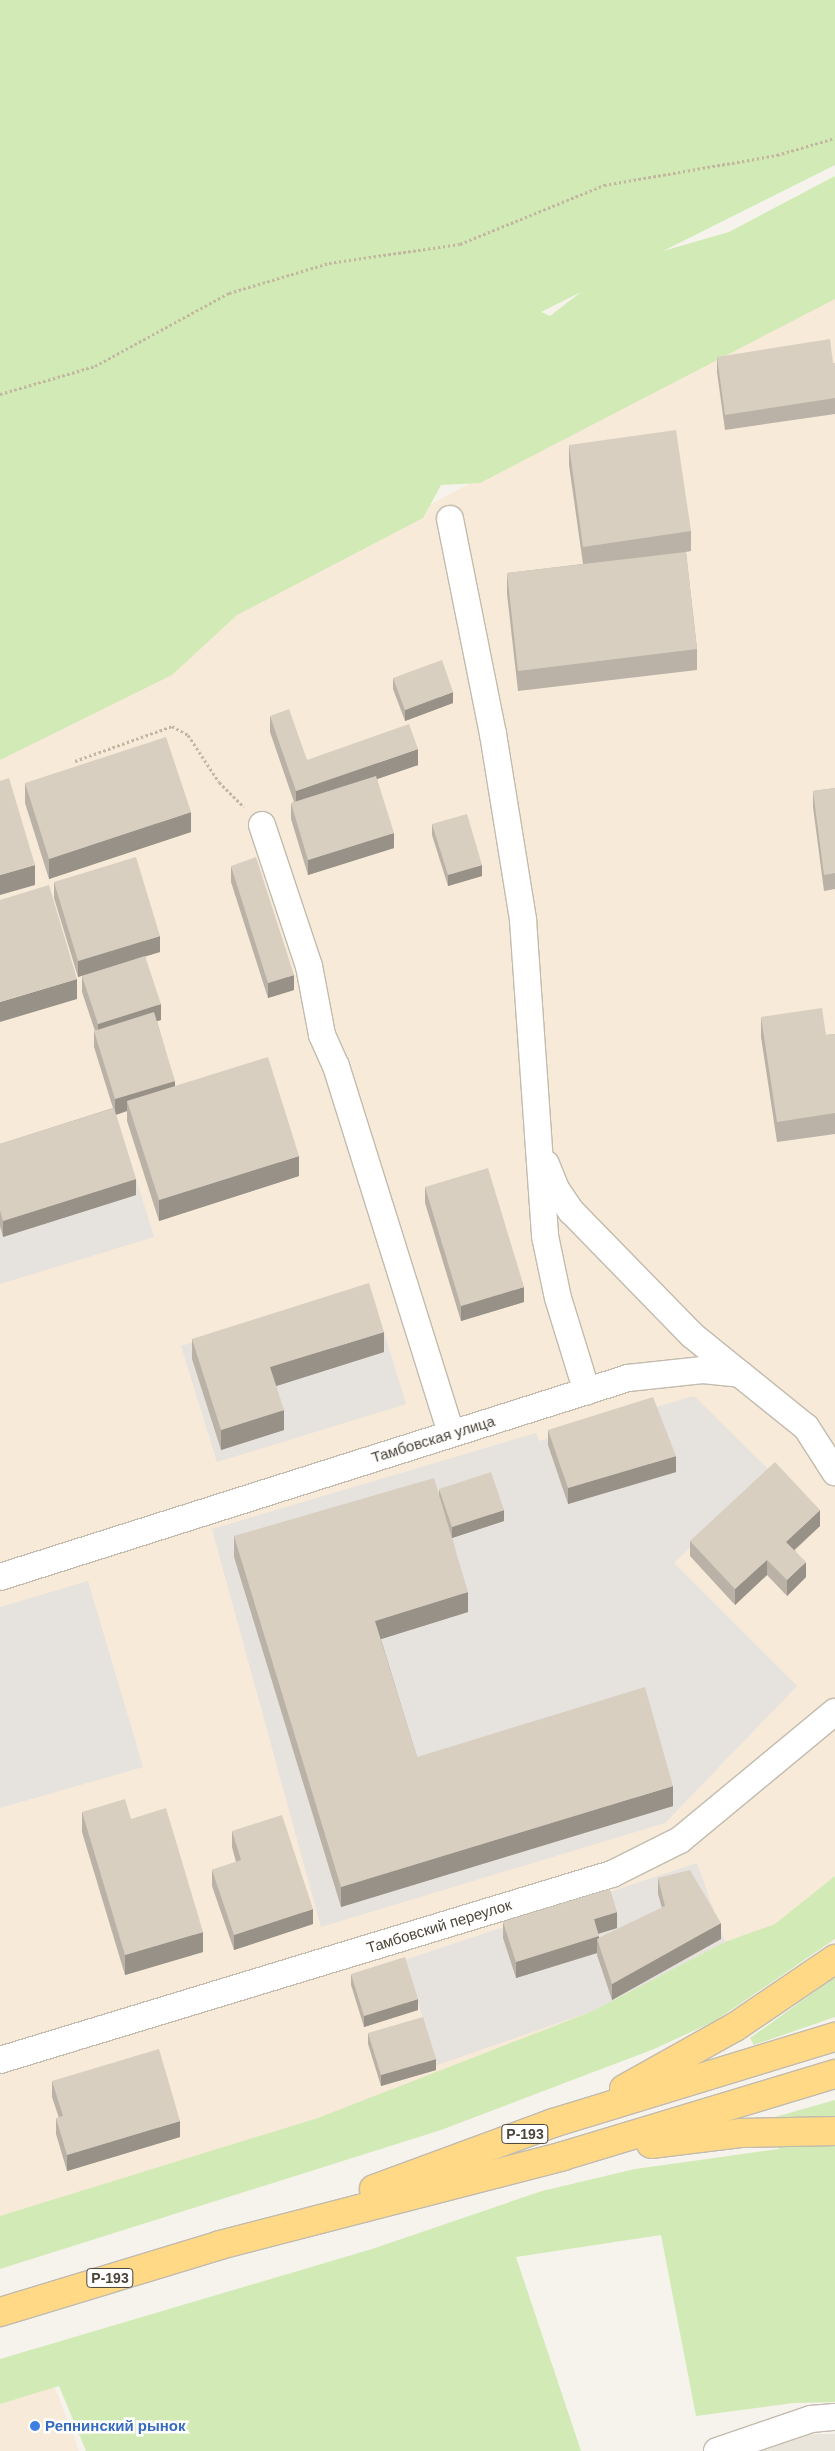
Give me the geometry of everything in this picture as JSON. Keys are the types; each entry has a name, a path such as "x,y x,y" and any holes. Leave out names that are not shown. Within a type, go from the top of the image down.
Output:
{"highway":[{"path":"553,2124 656,2073 727,2032 835,1959"},
{"name":"Р-193","path":"220,2245 553,2124 835,2037"},
{"name":"Р-193","path":"0,2312 220,2245 563,2156 835,2074"},
{"path":"563,2156 742,2133 835,2131"}],"street":[{"path":"450,518 514,854 542,1153 546,1236 558,1298 587,1392"},
{"path":"262,825 309,966 322,1035 336,1066 451,1432"},
{"path":"542,1153 556,1190 571,1211 692,1335 806,1428 835,1472"},
{"name":"Тамбовская улица","path":"0,1576 451,1432 628,1378 703,1370 740,1374"},
{"name":"Тамбовский переулок","path":"0,2060 612,1874 680,1840 835,1712"},
{"path":"717,2451 811,2419 835,2417"}],"path":[{"path":"0,394 95,366 229,293 329,263 460,244 604,185 767,157 835,138"},
{"path":"75,761 172,726 188,735 219,782 262,825"}],"shaded area":[{"path":"835,287 835,1882 777,1940 0,2265 0,736"},
{"path":"118,1120 154,1237 0,1284 0,1157"},
{"path":"370,1287 406,1404 217,1462 181,1346"},
{"path":"694,1396 769,1470 674,1563 797,1686 665,1823 321,1927 212,1529 536,1433 539,1441"},
{"path":"88,1581 143,1767 0,1808 0,1607"},
{"path":"697,1863 725,1942 593,2011 437,2065 405,1960"},
{"name":"Репнинский рынок","path":"54,2385 79,2451 0,2451 0,2401"},
{"path":"812,2434 835,2434 835,2451 761,2451"}],"green space":[{"path":"0,0 835,0 835,165 663,251 729,232 835,176 835,299 480,483 441,485 423,518 237,615 172,675 0,760","holes":["581,292 550,316 541,312"]},
{"path":"835,1876 835,1939 715,2021 654,2049 441,2130 0,2269 0,2216 318,2118 593,2011 725,1942 775,1924"},
{"path":"835,1977 835,2017 754,2045 750,2038"},
{"path":"835,2100 835,2402 793,2403 696,2416 661,2235 516,2257 581,2451 86,2451 59,2386 0,2404 0,2359 372,2249 542,2191 635,2169 779,2149 775,2117"}],"building":[{"path":"830,339 833,363 835,363 835,398 725,415 717,357"},
{"path":"676,430 691,531 583,547 569,445"},
{"path":"686,552 697,649 518,671 507,573"},
{"path":"442,660 453,692 405,710 393,678"},
{"path":"289,709 307,760 409,724 418,749 296,791 270,716"},
{"path":"166,737 191,812 49,859 25,783"},
{"path":"376,776 394,833 308,860 291,803"},
{"path":"9,778 35,865 0,875 0,781"},
{"path":"835,788 835,873 824,875 813,791"},
{"path":"467,814 482,865 448,875 432,824"},
{"path":"136,857 160,936 78,961 54,882"},
{"path":"256,857 294,975 268,983 231,866"},
{"path":"49,885 77,979 0,1002 0,900"},
{"path":"145,956 161,1004 98,1024 82,976"},
{"path":"822,1008 826,1035 835,1034 835,1113 777,1122 761,1017"},
{"path":"154,1012 175,1081 115,1099 94,1031"},
{"path":"268,1057 299,1156 159,1200 127,1101"},
{"path":"114,1108 136,1179 3,1221 0,1210 0,1144"},
{"path":"488,1168 524,1287 461,1306 425,1187"},
{"path":"369,1283 384,1332 270,1367 284,1410 221,1430 192,1339"},
{"path":"653,1397 676,1456 568,1488 548,1430"},
{"path":"775,1462 820,1510 786,1542 806,1562 787,1580 767,1560 735,1589 690,1541"},
{"path":"491,1472 504,1510 452,1527 439,1489"},
{"path":"434,1478 468,1592 375,1621 417,1757 645,1687 673,1786 341,1887 234,1536"},
{"path":"125,1799 131,1819 166,1808 203,1932 125,1955 82,1812"},
{"path":"282,1815 313,1909 234,1935 212,1870 241,1860 232,1831"},
{"path":"690,1870 721,1923 612,1984 597,1939 665,1906 658,1878"},
{"path":"610,1889 617,1912 594,1919 599,1936 516,1962 503,1922"},
{"path":"405,1957 418,1999 364,2016 351,1974"},
{"path":"423,2017 436,2059 381,2075 368,2033"},
{"path":"159,2049 180,2121 67,2155 56,2118 63,2116 52,2081"}],"place":[{"name":"Репнинский рынок","path":"35,2426"}]}
